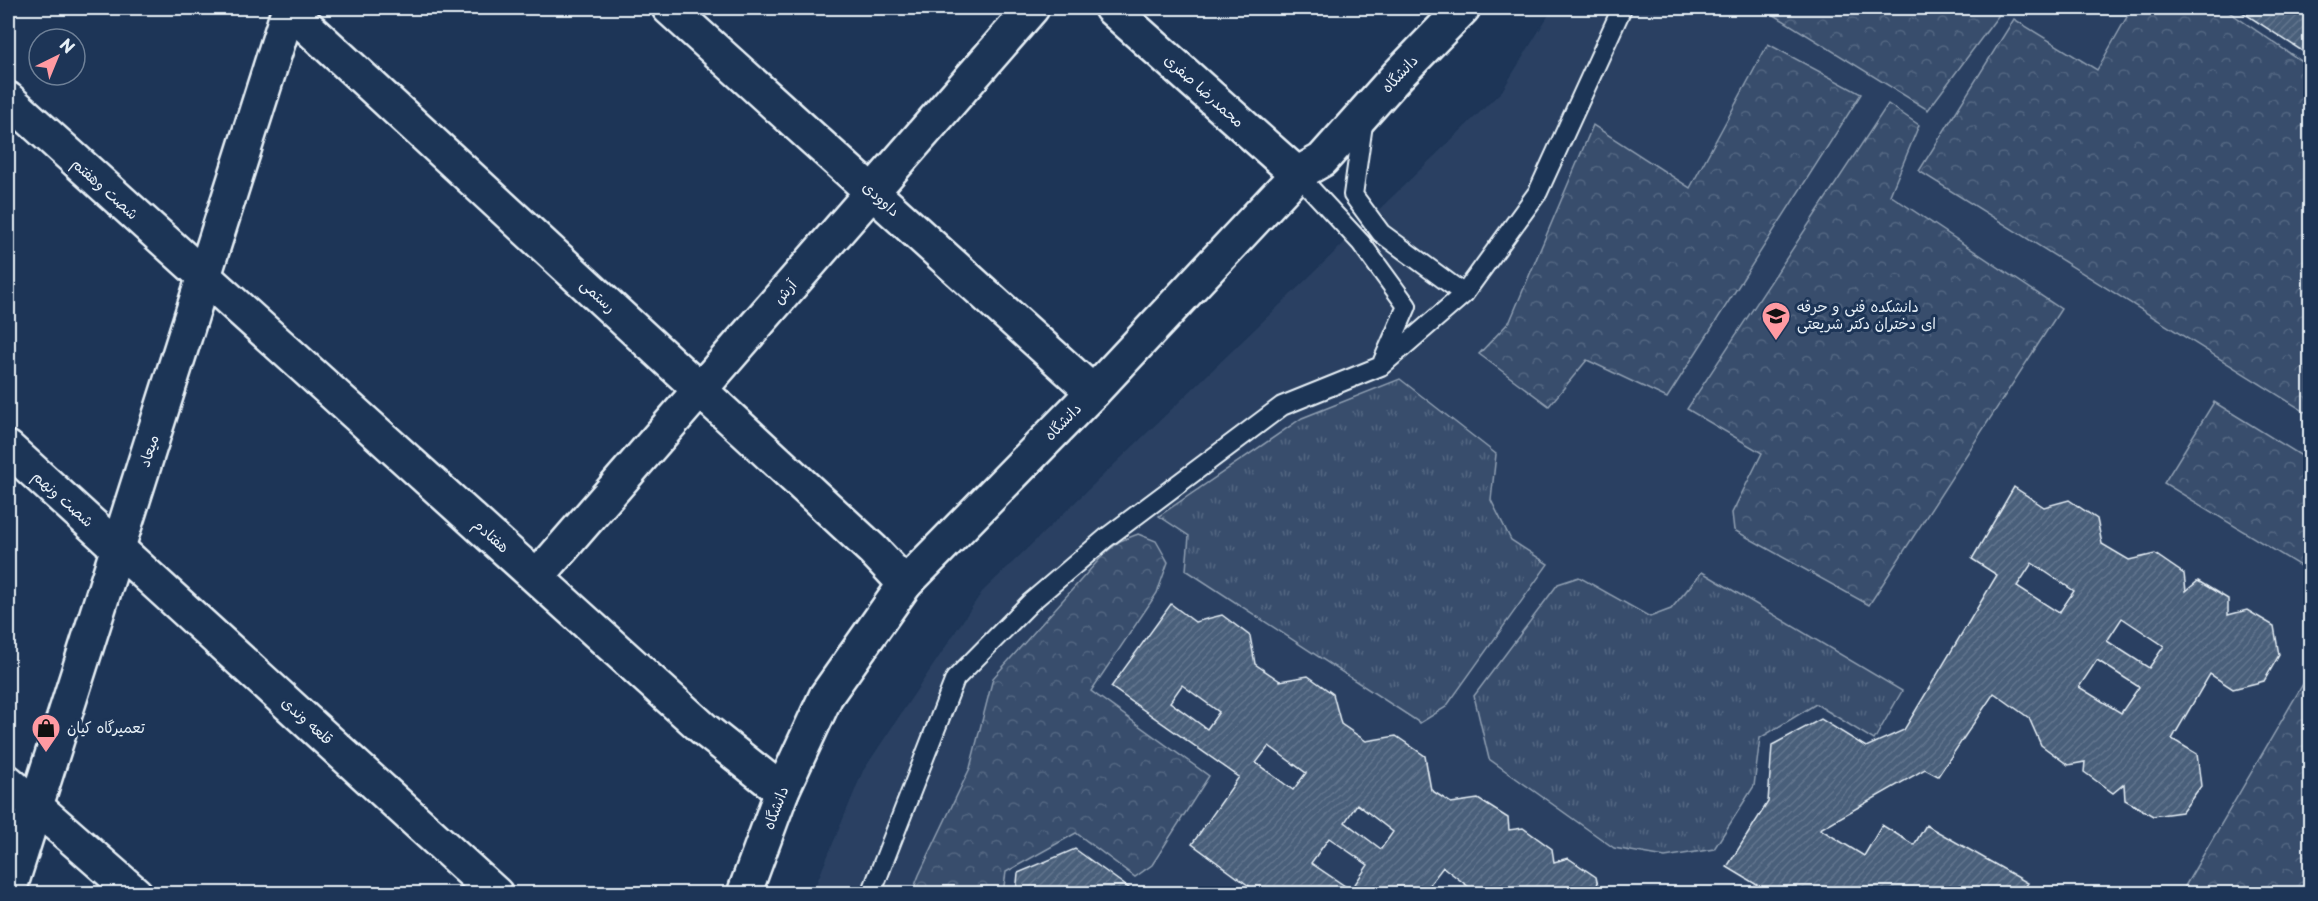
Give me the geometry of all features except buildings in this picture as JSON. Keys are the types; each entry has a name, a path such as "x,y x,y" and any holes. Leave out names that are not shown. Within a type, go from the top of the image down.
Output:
{"street":[{"name":"میعاد","path":"8,894 288,8"},
{"name":"رستمی","path":"288,8 873,550 905,584"},
{"name":"داوودی","path":"669,8 1093,392"},
{"name":"آرش","path":"537,577 1032,8"},
{"name":"محمدرضا صفری","path":"1110,8 1297,174"},
{"name":"دانشگاه","path":"744,894 782,791 826,696 905,584 1093,392 1297,174 1322,160 1463,8"},
{"name":"شصت وهفتم","path":"8,99 204,278"},
{"name":"هفتادم","path":"204,278 705,730 782,791"},
{"name":"شصت ونهم","path":"8,448 117,549"},
{"name":"قلعه وندی","path":"117,549 496,894"},
{"path":"8,782 136,894"}],"lane":[{"path":"871,894 955,679 1031,602 1106,538 1282,406 1381,366 1464,294 1538,192 1622,8"},
{"path":"1365,112 1353,195 1381,233 1464,294"},
{"path":"1297,174 1360,243 1407,306 1381,366"}],"shaded area":[{"name":"دانشکده فنی و حرفه ای دختران دکتر شریعتی","path":"1553,8 2310,8 2310,893 812,894 863,771 982,592 1502,91"}],"green space":[{"path":"1763,8 2004,8 1928,110"},
{"path":"2132,8 2223,8 2310,67 2310,415 1919,171 2014,19 2097,70"},
{"path":"1768,44 1861,94 1667,398 1587,360 1549,406 1479,354 1510,321 1593,125 1690,188"},
{"path":"1888,104 1919,125 1890,195 2061,309 1869,605 1734,530 1732,513 1762,453 1687,409"},
{"path":"1400,379 1496,454 1491,500 1511,540 1548,564 1446,707 1420,723 1186,570 1189,536 1159,516 1302,418"},
{"path":"2214,402 2310,461 2310,572 2164,483"},
{"path":"1138,534 1156,541 1168,562 1157,593 1091,691 1209,776 1152,865 1135,877 1076,833 1006,872 1003,893 912,893 970,768 993,678 1105,553 1120,541"},
{"path":"1702,572 1902,691 1874,740 1816,704 1760,738 1754,786 1714,849 1665,857 1614,848 1489,759 1474,696 1558,584 1579,577 1650,617 1671,609"},
{"path":"2310,672 2310,893 2181,893"}],"place":[{"name":"دانشکده فنی و حرفه ای دختران دکتر شریعتی","path":"1776,342"},
{"name":"تعمیرگاه کیان","path":"46,754"}]}
